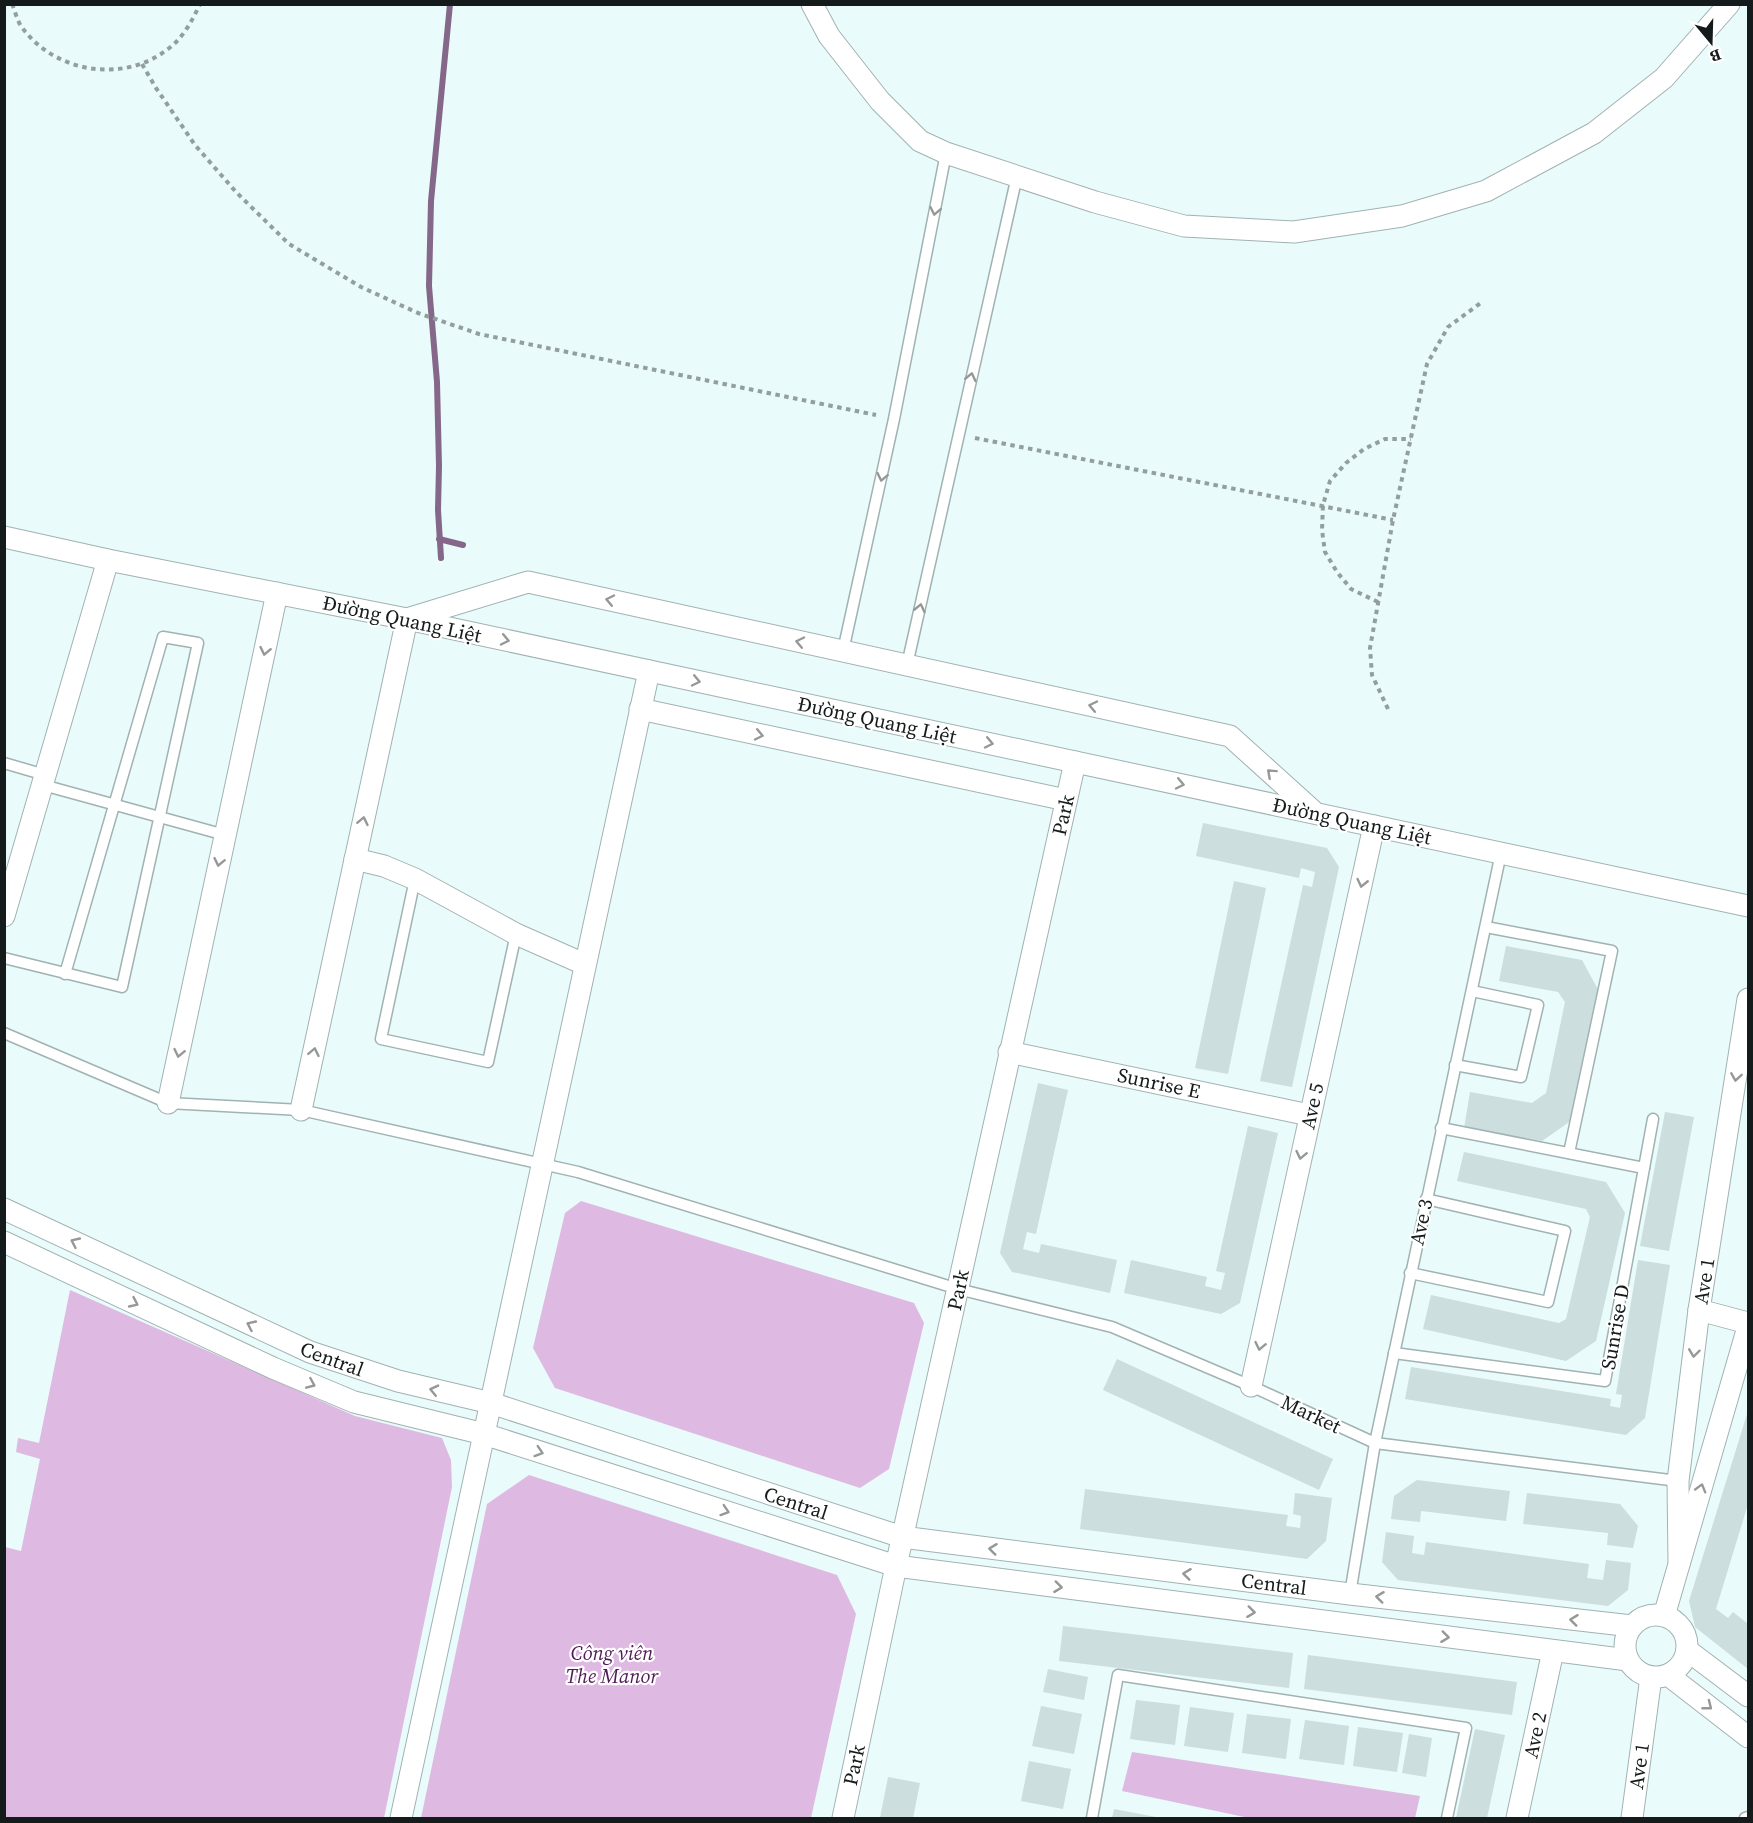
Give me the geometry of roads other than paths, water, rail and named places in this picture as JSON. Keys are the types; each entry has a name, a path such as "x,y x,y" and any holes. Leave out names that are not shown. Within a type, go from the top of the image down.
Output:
{"street":[{"path":"812,4 829,36 880,101 920,141 946,153 1095,202 1184,226 1294,232 1402,216 1486,191 1594,133 1664,78 1729,4"},
{"name":"Đường Quang Liệt","path":"4,537 108,560 407,619 1749,906"},
{"path":"4,916 108,560"},
{"path":"301,1110 407,619 528,582 1230,736 1314,812"},
{"path":"168,1103 277,594"},
{"path":"401,1818 491,1403 540,1163 649,671"},
{"path":"640,710 1066,800"},
{"name":"Park","path":"843,1818 902,1538 1075,762"},
{"name":"Ave 5","path":"1251,1386 1374,826"},
{"path":"355,859 384,866 415,879 516,934 584,964"},
{"name":"Ave 1","path":"1679,1564 1678,1481 1699,1310 1749,999"},
{"name":"Sunrise E","path":"1010,1052 1310,1114"},
{"name":"Central","path":"4,1209 310,1352 398,1381 491,1403 902,1538 1350,1594 1632,1626"},
{"name":"Central","path":"4,1242 273,1368 354,1402 484,1434 896,1566 1628,1660"},
{"path":"1699,1310 1749,1325"},
{"name":"Ave 1","path":"1664,1616 1749,1325"},
{"path":"1683,1445 1712,1450"},
{"path":"1660,1676 1679,1668 1685,1660 1687,1640 1684,1631 1677,1623 1664,1616 1646,1616 1632,1626 1625,1639 1628,1660 1634,1668 1660,1676 1749,1737"},
{"path":"1687,1650 1749,1696"},
{"name":"Ave 2","path":"1517,1818 1553,1651"},
{"name":"Ave 1","path":"1632,1818 1660,1676"}],"lane":[{"path":"843,651 894,419 946,153"},
{"path":"907,665 1017,176"},
{"path":"4,958 65,974 122,987 198,643 163,637 65,974"},
{"path":"4,763 114,805 225,836"},
{"name":"Ave 3","path":"1350,1594 1375,1443 1501,853"},
{"path":"415,879 381,1038 488,1062 516,934"},
{"path":"1486,927 1612,951 1569,1153"},
{"path":"1455,1065 1521,1077 1538,1005 1472,991"},
{"path":"4,1033 168,1103"},
{"name":"Market","path":"168,1103 301,1110 592,1175 958,1289 1112,1327 1251,1386 1375,1443 1678,1481"},
{"name":"Sunrise D","path":"1394,1353 1605,1381 1653,1119"},
{"path":"1441,1128 1644,1168"},
{"path":"1410,1273 1548,1302 1565,1231 1426,1199"},
{"path":"1092,1818 1118,1675 1466,1728 1447,1818"}],"waterway":[{"path":"441,558 438,510 437,382 429,286 431,201 450,4"},
{"path":"439,539 463,545"}],"park label":[{"name":"Công viên The Manor","path":"612,1664"}]}
